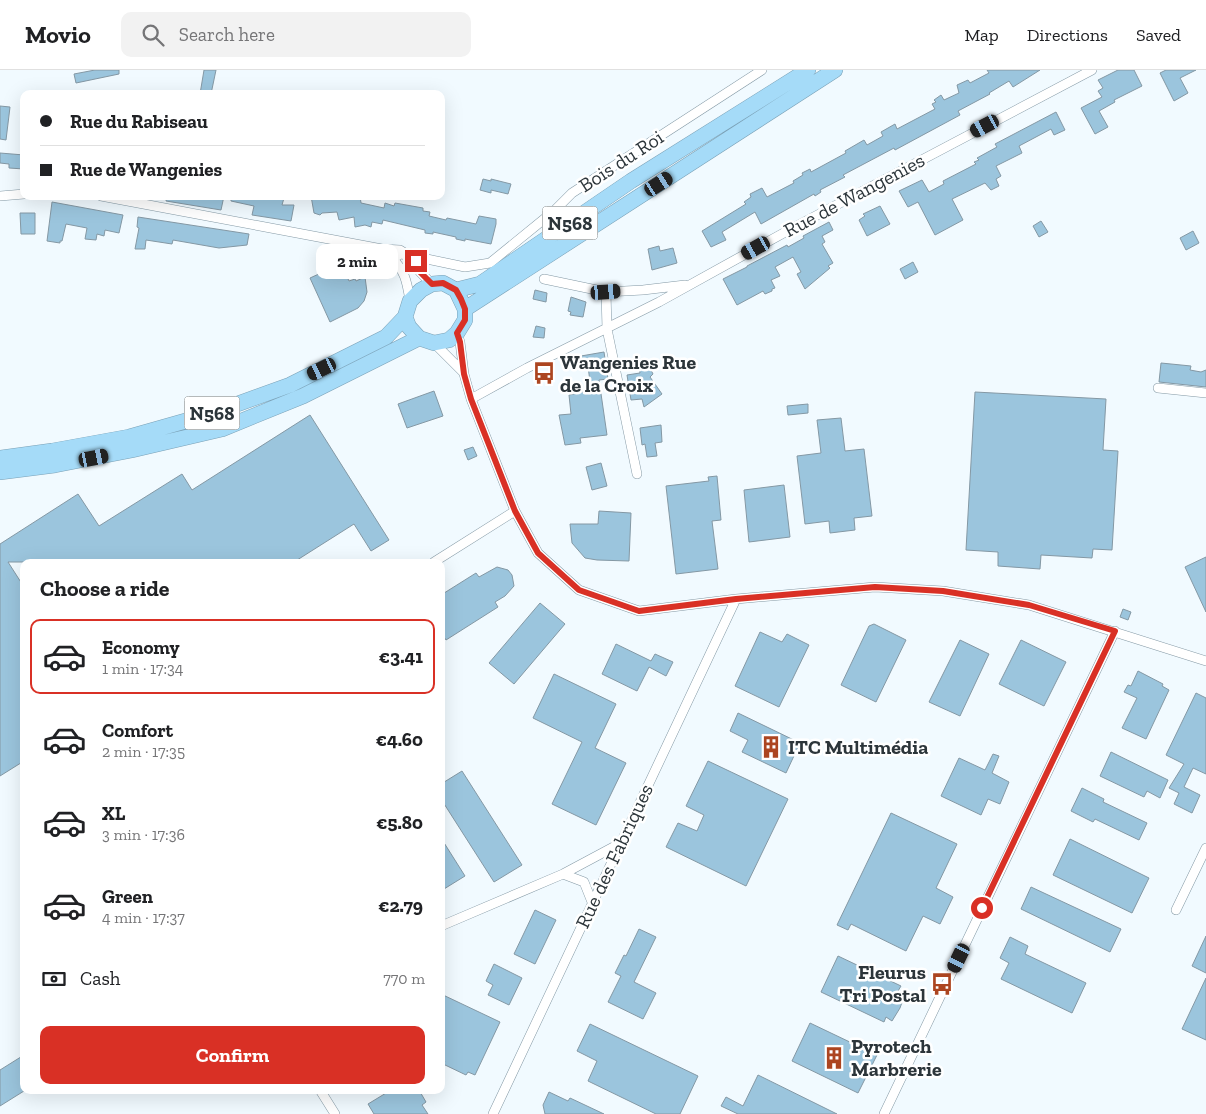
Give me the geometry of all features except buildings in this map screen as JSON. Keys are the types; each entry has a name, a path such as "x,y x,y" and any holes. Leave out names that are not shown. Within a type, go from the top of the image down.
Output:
{"highway":[{"name":"N568","path":"432,284 443,283 456,290 480,284 631,181 808,70"},
{"name":"N568","path":"465,309 835,70"},
{"path":"410,301 421,290 432,284"},
{"path":"405,317 408,327 419,338 434,343 449,340 457,333 465,320 465,309 456,290"},
{"name":"N568","path":"0,458 129,437 210,414 290,385 386,337 405,317 410,301"},
{"name":"N568","path":"0,472 55,465 222,429 304,396 419,338"}],"street":[{"name":"Bois du Roi","path":"408,255 465,267 490,263 554,211 572,193 762,70"},
{"name":"Rue de Wangenies","path":"471,399 528,368 607,330 789,230 1092,70"},
{"path":"0,196 20,194"},
{"path":"122,200 382,249 400,250 416,261 420,272 432,284"},
{"path":"382,249 399,264 404,274 410,301"},
{"path":"393,259 400,254 408,255"},
{"path":"544,279 606,292 643,290 690,284"},
{"path":"606,292 607,330 636,474"},
{"path":"457,333 464,374 471,399 515,511 538,553 579,590 639,611 736,599 875,587 943,591 1029,605 1206,661"},
{"path":"434,343 464,374"},
{"path":"1158,388 1206,393"},
{"path":"439,559 515,511"},
{"name":"Rue des Fabriques","path":"493,1114 736,599"},
{"path":"884,1114 1115,631"},
{"path":"445,924 562,874 621,843"},
{"path":"1176,910 1206,848"},
{"path":"562,874 584,882 592,902"},
{"path":"322,1094 335,1114"}],"place":[{"name":"Wangenies Rue de la Croix","path":"544,373"},
{"name":"ITC Multimédia","path":"771,747"},
{"name":"Fleurus Tri Postal","path":"942,984"},
{"name":"Pyrotech Marbrerie","path":"834,1058"}],"route":[{"path":"416,261 420,272 432,284 443,283 456,290 465,309 465,320 457,333 464,374 471,399 515,511 538,553 579,590 639,611 736,599 875,587 943,591 1029,605 1115,631 982,908"}]}
